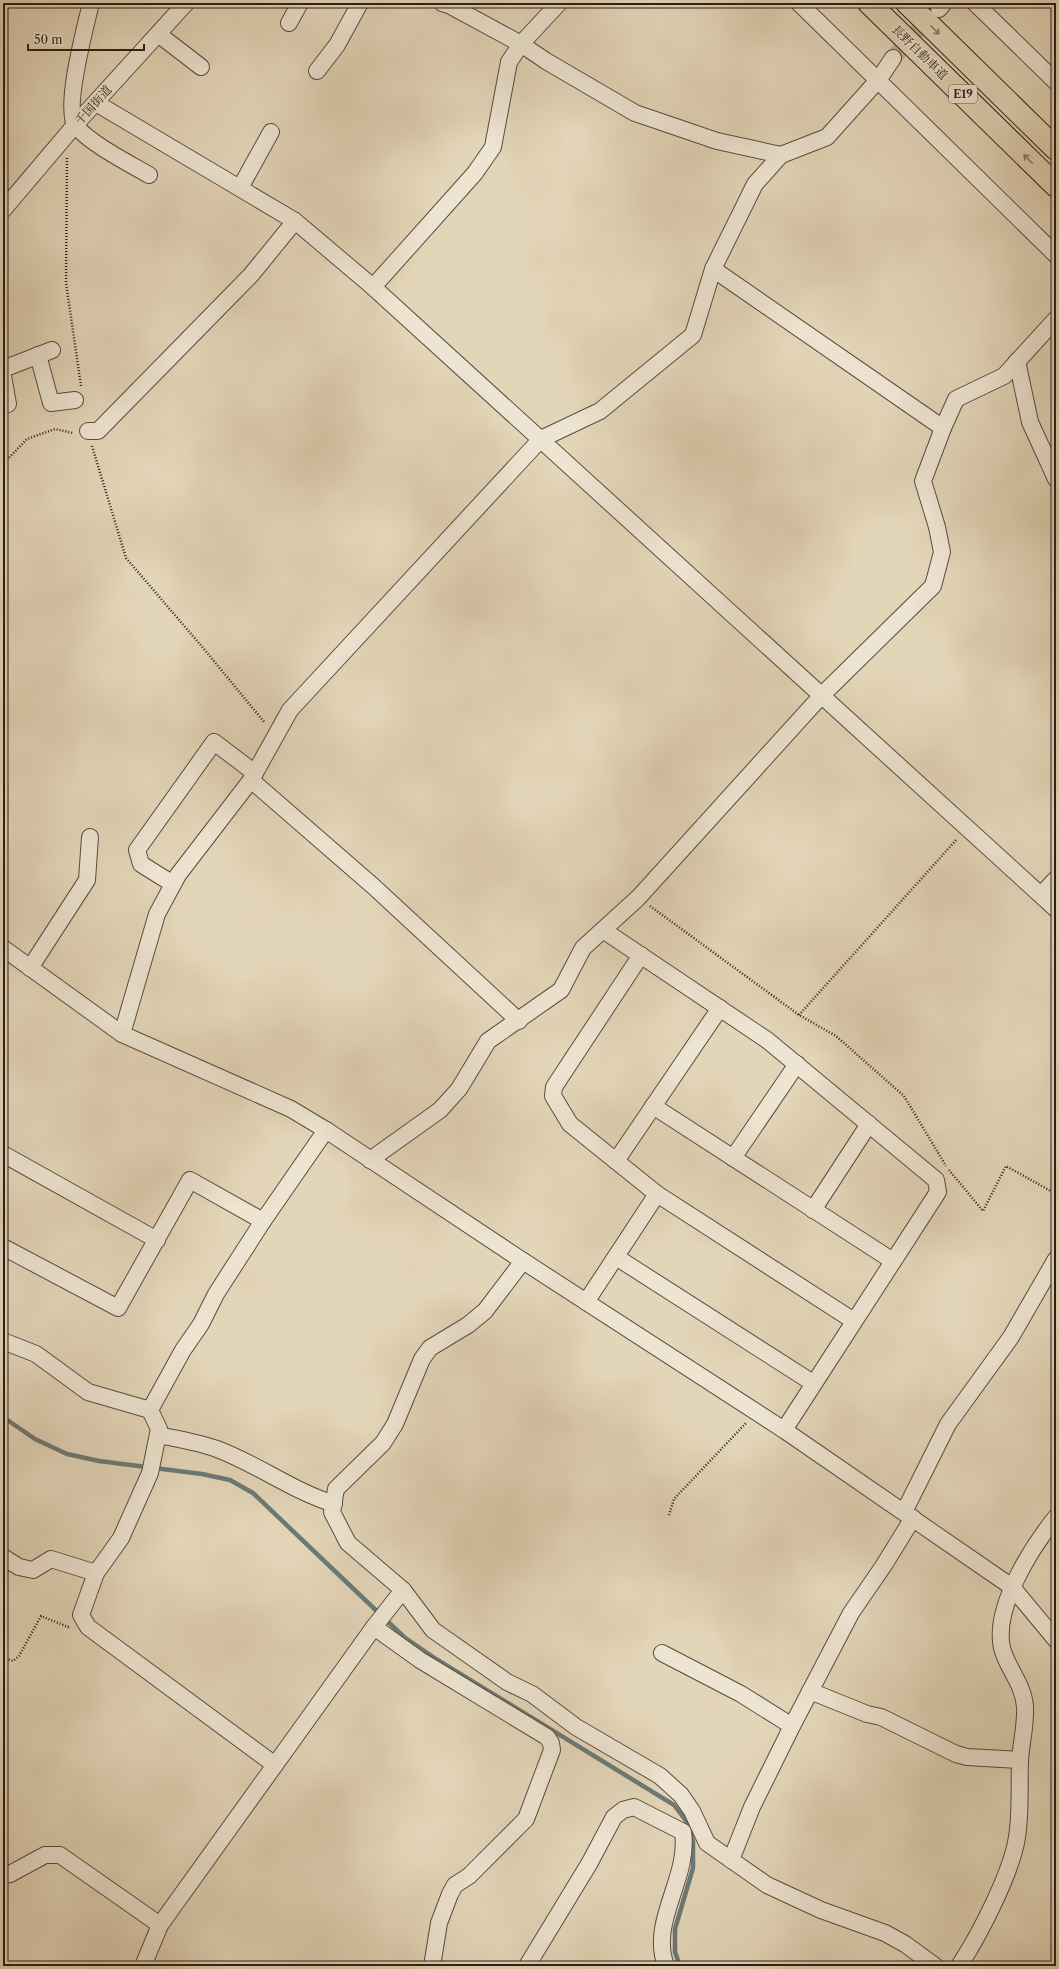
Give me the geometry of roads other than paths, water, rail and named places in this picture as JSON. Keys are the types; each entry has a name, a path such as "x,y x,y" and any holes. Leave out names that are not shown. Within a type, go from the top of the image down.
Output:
{"highway":[{"name":"長野自動車道","path":"869,3 1056,186"},
{"name":"E19","path":"907,3 1056,149"}],"street":[{"path":"91,3 79,52 71,112 75,126 98,144 150,175"},
{"name":"千国街道","path":"3,210 63,139 186,3"},
{"path":"289,23 300,3"},
{"path":"317,71 337,45 360,3"},
{"path":"442,3 449,5 521,44 546,61 635,113 717,141 781,155"},
{"path":"373,287 475,173 493,147 509,62 521,44 559,3"},
{"path":"799,3 879,79 1056,255"},
{"path":"975,3 1056,82"},
{"path":"158,34 201,67"},
{"path":"122,1034 157,914 178,875 253,776 290,710 541,439 600,411 693,335 713,269 755,184 781,155 827,137 879,79 894,58"},
{"path":"96,103 295,220 373,287 541,439 968,827 1056,909"},
{"path":"240,188 271,132"},
{"path":"88,431 98,431 251,275 295,220"},
{"path":"713,269 943,428"},
{"path":"370,1160 440,1110 460,1088 488,1041 561,990 583,948 638,898 822,694 933,586 942,552 937,527 923,481 943,428 956,399 1004,376 1056,319"},
{"path":"3,369 45,352 51,403 79,396"},
{"path":"1018,361 1030,422 1056,479"},
{"path":"3,376 8,404 3,406"},
{"path":"173,884 141,864 137,850 214,742 374,886 519,1020"},
{"path":"30,968 88,880 90,837"},
{"path":"1041,895 1056,879"},
{"path":"603,930 767,1040 936,1180 938,1192 784,1430"},
{"path":"3,948 122,1034 291,1109 326,1130 523,1261 784,1430 1012,1587 1056,1640"},
{"path":"641,956 554,1087 553,1096 570,1124 657,1194 854,1321"},
{"path":"616,1161 720,1008"},
{"path":"733,1158 797,1064"},
{"path":"653,1106 893,1261"},
{"path":"812,1210 869,1124"},
{"path":"150,1410 183,1350 201,1324 216,1294 263,1221 326,1130"},
{"path":"3,1154 157,1240"},
{"path":"3,1247 118,1308 190,1180 263,1221"},
{"path":"586,1302 657,1194"},
{"path":"616,1257 813,1384"},
{"path":"731,1860 752,1807 850,1613 884,1565 948,1424 1012,1337 1056,1259"},
{"path":"523,1261 485,1311 468,1324 430,1348 422,1359 396,1424 383,1443 336,1489 332,1512 348,1542 433,1630 507,1682 532,1694 576,1727 660,1776 681,1794 692,1811 707,1843 767,1885 821,1910 885,1933 905,1944 935,1966"},
{"path":"3,1341 36,1354 88,1392 150,1410 159,1429 151,1468 121,1538 96,1573 81,1615 88,1627 275,1765"},
{"path":"158,1435 189,1441 217,1449 316,1498 334,1504"},
{"path":"959,1966 971,1948 1005,1876 1017,1838 1020,1760 1025,1706 1019,1684 1002,1648 1002,1620 1012,1587 1038,1539 1056,1517"},
{"path":"3,1557 19,1567 33,1570 51,1559 96,1573"},
{"path":"143,1966 160,1925 376,1624 399,1595"},
{"path":"376,1624 420,1660 547,1737 551,1743 552,1750 526,1819 469,1876 456,1885 450,1894 439,1923 432,1966"},
{"path":"662,1654 741,1694 792,1726"},
{"path":"810,1691 867,1714 881,1717 956,1754 966,1757 1020,1760"},
{"path":"527,1966 589,1864 614,1817 623,1810 634,1807 682,1832 684,1843 683,1862 663,1924 663,1953 666,1966"},
{"path":"684,1843 703,1834"},
{"path":"3,1875 10,1874 44,1855 60,1855 160,1925"}],"waterway":[{"path":"3,1417 35,1439 67,1454 99,1461 202,1474 230,1480 253,1493 404,1637 436,1659 674,1805 687,1822 693,1841 693,1868 675,1929 675,1952 680,1966"}],"tunnel":[{"path":"893,58 933,14"}]}
